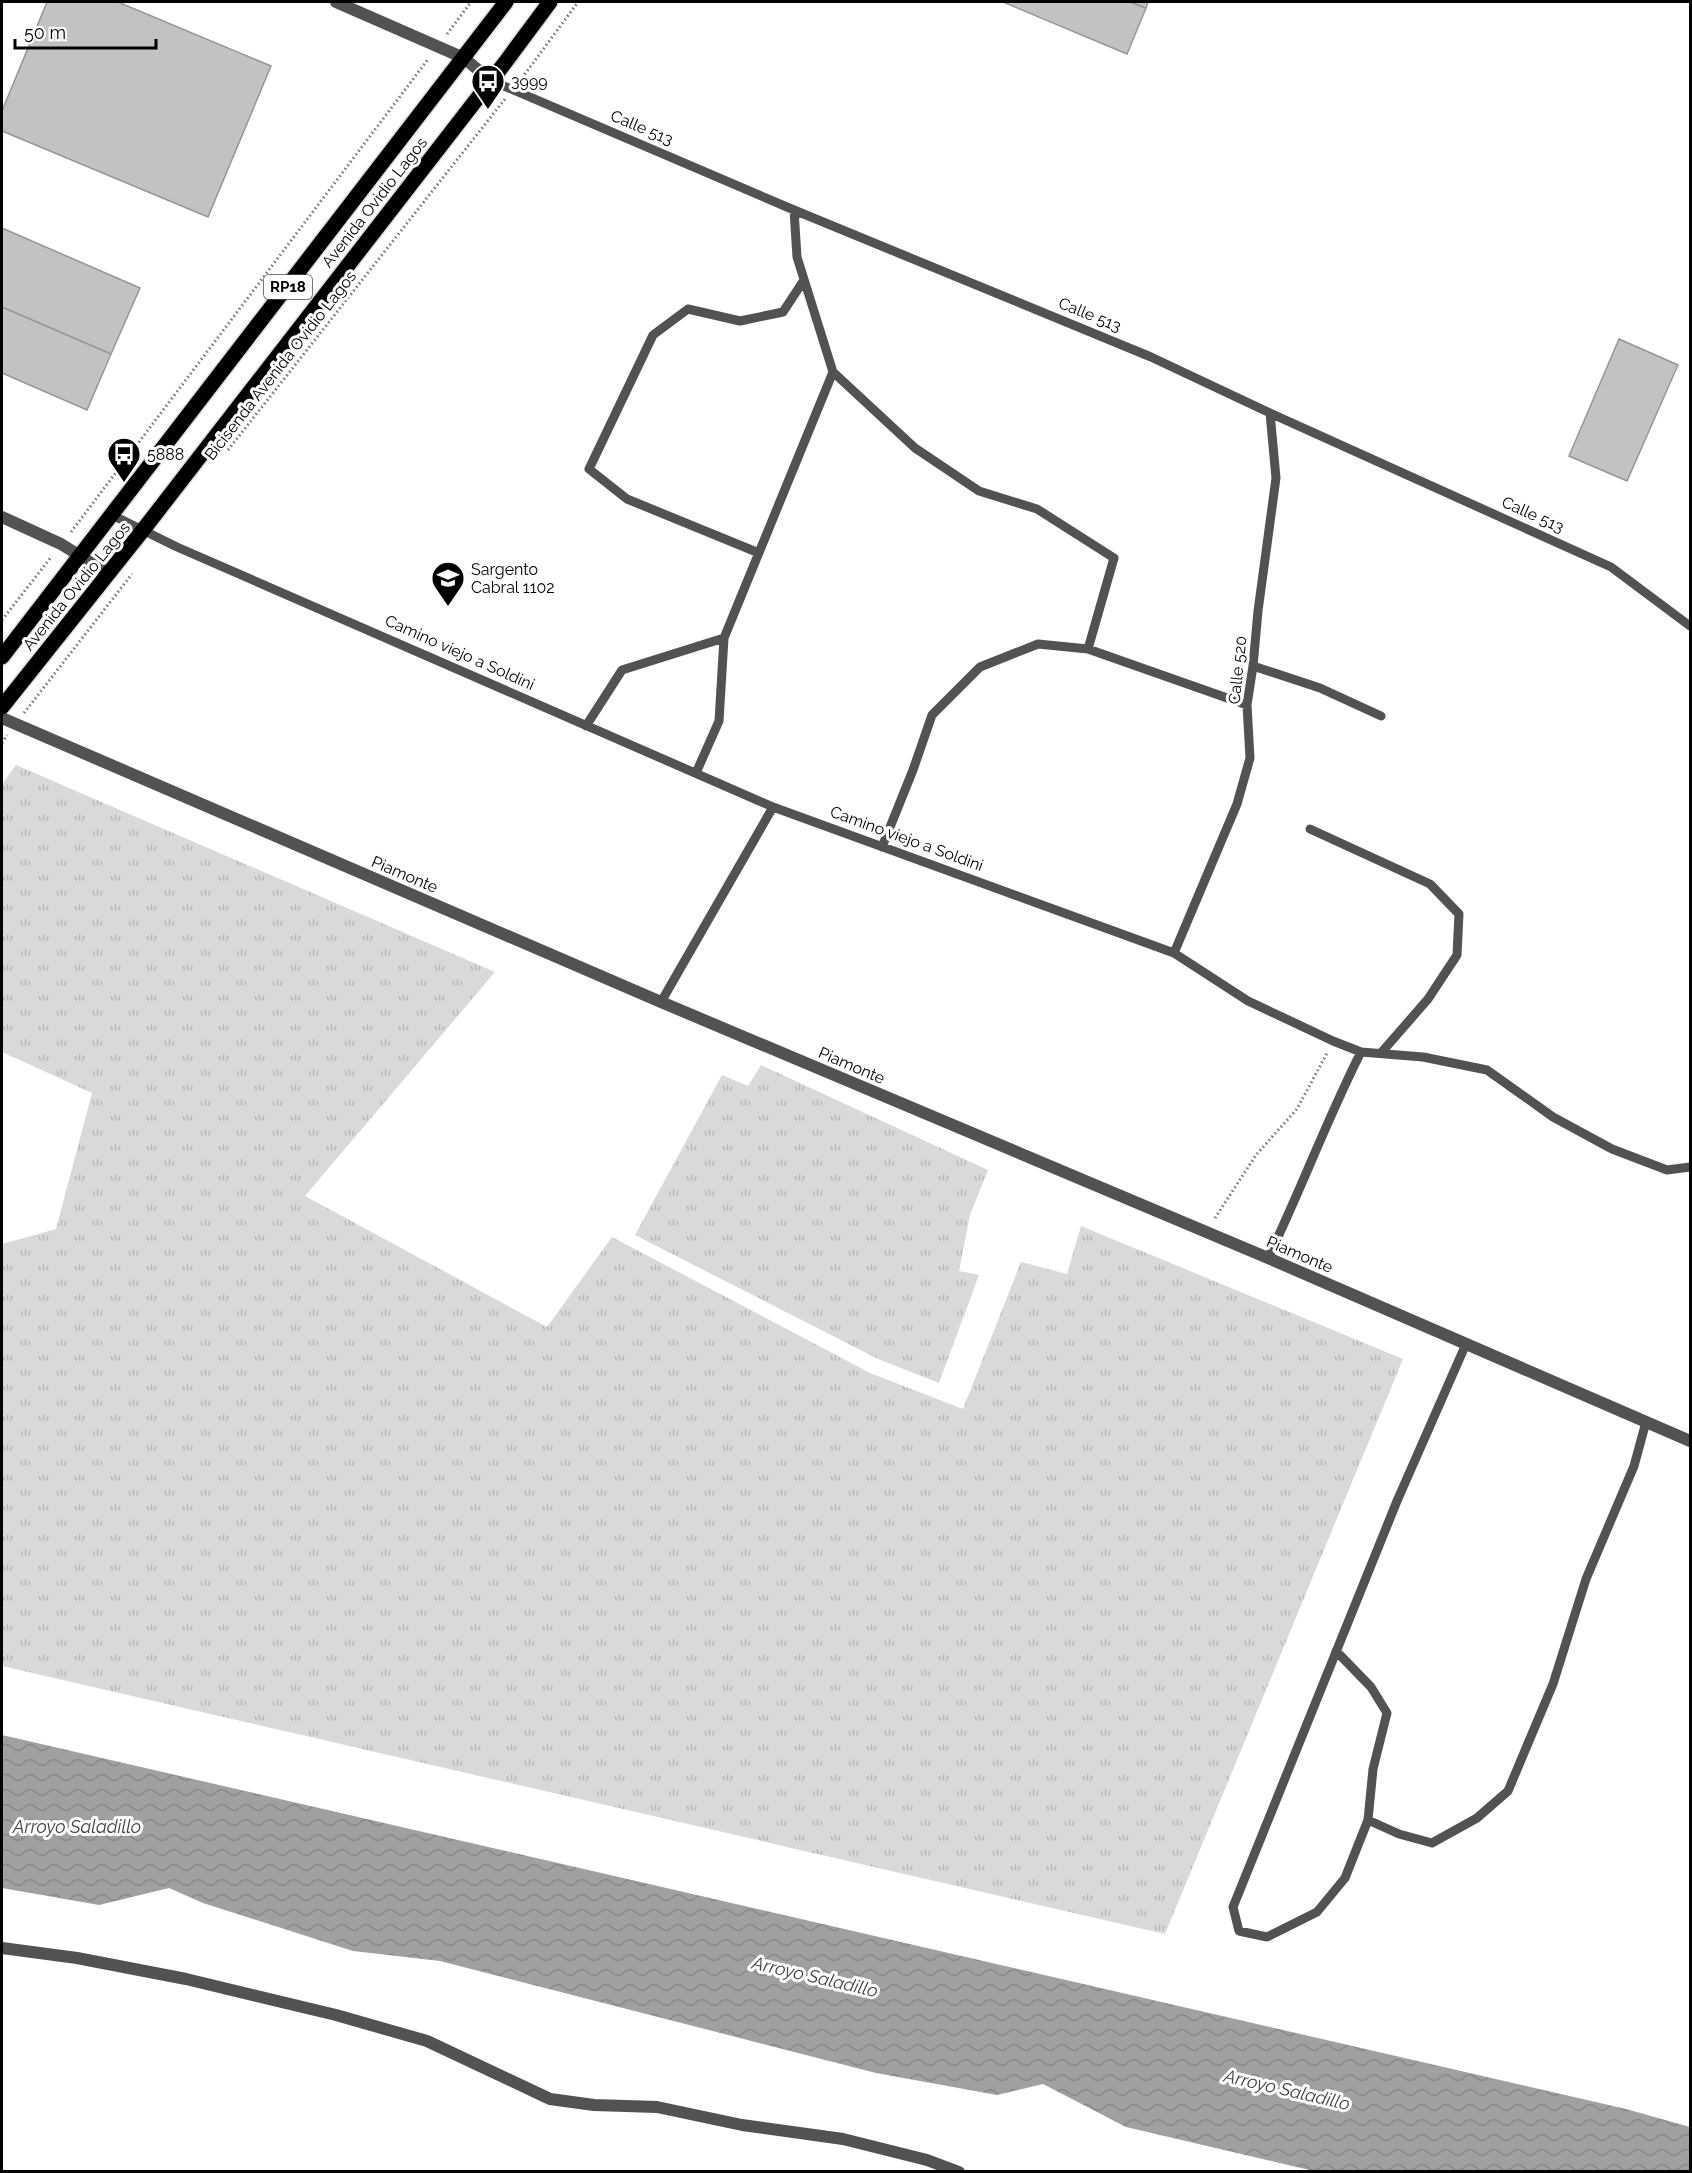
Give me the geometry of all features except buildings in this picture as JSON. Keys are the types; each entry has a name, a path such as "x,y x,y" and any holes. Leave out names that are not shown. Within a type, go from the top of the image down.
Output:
{"main road":[{"name":"Avenida Ovidio Lagos","path":"2,657 506,2"},
{"name":"Avenida Ovidio Lagos","path":"2,707 109,574 550,2"}],"street":[{"name":"Calle 513","path":"336,2 464,58 490,80"},
{"path":"2,517 61,544 109,574"},
{"name":"Piamonte","path":"2,718 661,1002 1268,1258 1690,1441"},
{"path":"2,1948 77,1958 175,1977 336,2014 427,2041 550,2099 594,2105 657,2107 742,2125 843,2139 927,2160 959,2172"}],"lane":[{"name":"Calle 513","path":"490,80 794,210 1151,357 1611,567 1690,626"},
{"path":"794,210 797,257 833,372 915,448 979,490 1037,509 1114,558 1088,649"},
{"path":"759,553 627,499 589,469 653,335 688,309 741,321 783,312 804,280"},
{"path":"696,773 719,721 724,638 833,372"},
{"name":"Calle 520","path":"1174,953 1240,793 1250,758 1247,705 1276,478 1270,413"},
{"name":"Camino viejo a Soldini","path":"112,515 177,547 773,807 1174,953 1248,1001 1333,1041 1361,1052 1423,1057 1487,1070 1553,1117 1612,1149 1667,1170 1690,1167"},
{"path":"586,726 622,670 724,638"},
{"path":"882,847 932,715 980,667 1038,644 1088,649 1247,705"},
{"path":"1253,666 1320,688 1381,716"},
{"path":"661,1002 773,807"},
{"path":"1310,829 1430,884 1459,914 1457,955 1428,999 1381,1053"},
{"path":"1268,1258 1298,1195 1340,1093 1361,1052"},
{"path":"1336,1651 1371,1687 1387,1713 1373,1769 1368,1820 1345,1878 1317,1912 1266,1936 1239,1931 1233,1907 1336,1651 1397,1501 1466,1344"},
{"path":"1368,1820 1399,1834 1432,1844 1477,1818 1508,1791 1553,1684 1586,1579 1634,1466 1646,1422"}],"path":[{"path":"2,620 471,2"},
{"name":"Bicisenda Avenida Ovidio Lagos","path":"226,454 512,90 578,2"},
{"path":"2,743 138,566"},
{"path":"1206,1232 1256,1155 1297,1109 1333,1041"}],"green space":[{"path":"16,765 495,972 305,1196 547,1327 612,1237 870,1373 963,1409 1021,1262 1067,1274 1081,1226 1403,1359 1165,1934 2,1666 2,1244 56,1229 92,1093 2,1052 2,784"},
{"path":"761,1065 988,1170 970,1215 959,1271 979,1275 939,1383 878,1359 635,1235 722,1075 748,1086"}],"water":[{"name":"Arroyo Saladillo","path":"2,1735 1626,2109 1690,2127 1690,2171 1314,2171 1126,2127 1043,2084 997,2095 876,2073 440,1961 353,1951 203,1903 169,1888 99,1905 2,1888"}],"place":[{"name":"3999","path":"488,110"},
{"name":"5888","path":"124,483"},
{"name":"Sargento Cabral 1102","path":"448,607"}]}
